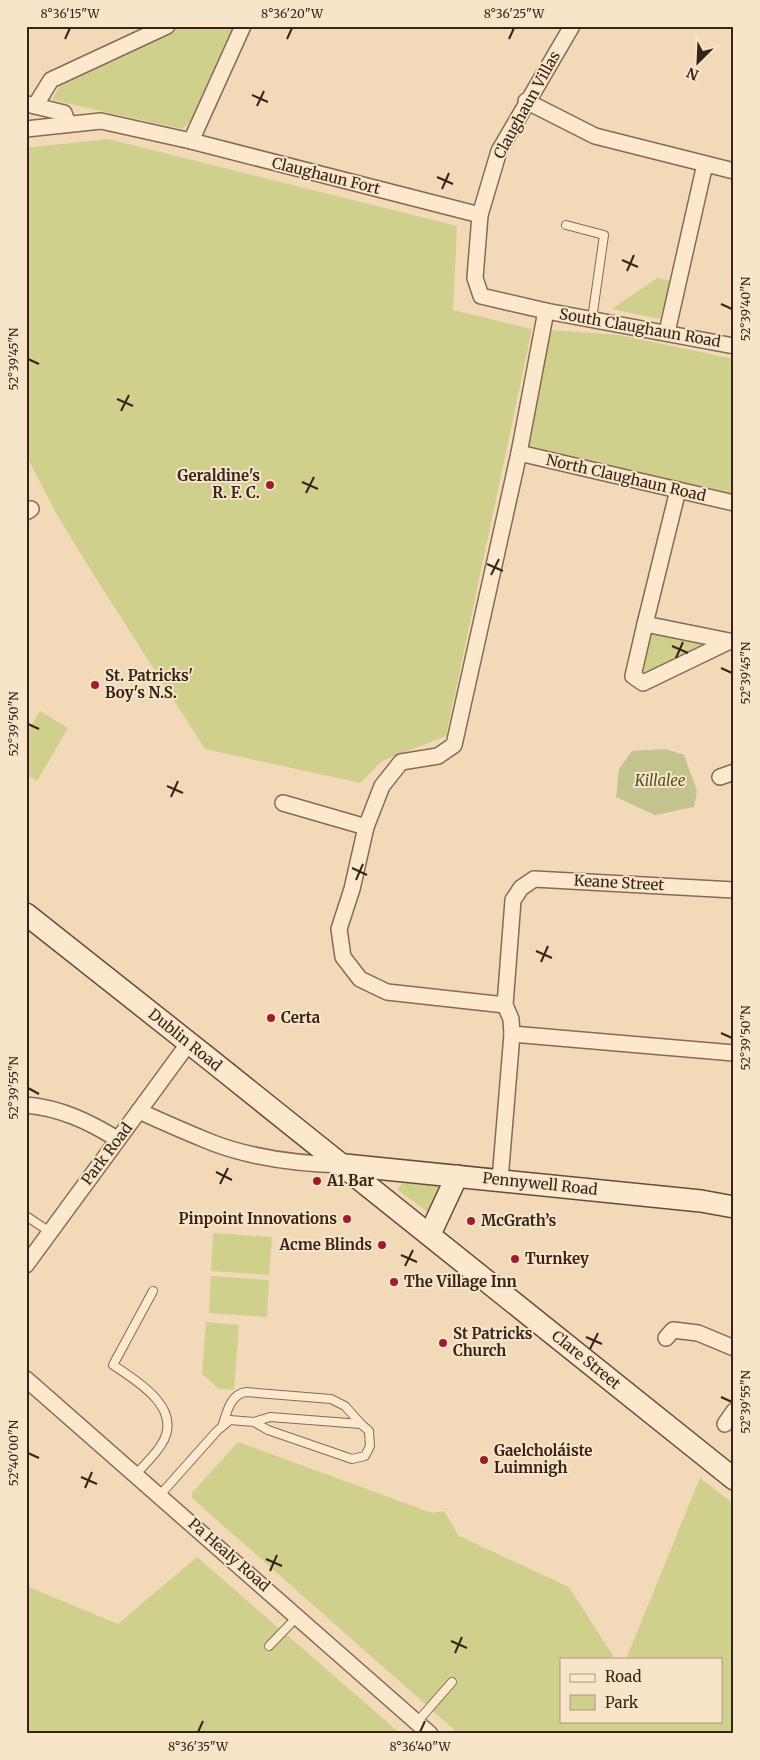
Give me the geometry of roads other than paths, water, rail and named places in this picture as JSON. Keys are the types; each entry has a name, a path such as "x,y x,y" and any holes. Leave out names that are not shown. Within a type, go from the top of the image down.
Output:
{"main road":[{"name":"Dublin Road","path":"26,914 188,1044 345,1166"},
{"name":"Pennywell Road","path":"345,1166 701,1201 734,1207"},
{"name":"Clare Street","path":"345,1166 734,1479"},
{"path":"430,1234 457,1176"}],"street":[{"path":"68,124 64,114 30,105 51,80 166,26"},
{"path":"191,141 243,26"},
{"name":"Claughaun Villas","path":"480,215 499,151 526,101 572,26"},
{"path":"526,101 595,136 734,171"},
{"name":"Claughaun Fort","path":"26,129 101,121 191,141 480,215"},
{"path":"667,332 705,164"},
{"path":"480,215 475,278 481,296 546,311 519,453 454,746 438,756 401,762 382,786 366,827 352,888 340,929 343,957 360,979 388,992 504,1005 511,1019 512,1034 500,1180"},
{"name":"South Claughaun Road","path":"546,311 667,332 734,346"},
{"name":"North Claughaun Road","path":"519,453 734,503"},
{"path":"678,490 633,676 643,683 732,641"},
{"path":"645,624 732,641"},
{"path":"283,803 366,827"},
{"name":"Keane Street","path":"504,1005 513,900 521,888 534,879 734,890"},
{"path":"512,1034 734,1053"},
{"name":"Park Road","path":"26,1266 188,1044"},
{"path":"26,1105 47,1106 70,1114 92,1123 117,1139"},
{"path":"139,1112 214,1144 260,1157 303,1164 345,1166"},
{"path":"666,1338 673,1330 698,1333 734,1348"},
{"name":"Pa Healy Road","path":"26,1379 298,1616 430,1734"},
{"path":"734,1397 734,1407"},
{"path":"725,1424 734,1411"}],"lane":[{"path":"566,225 604,235 592,319"},
{"path":"26,1216 50,1232"},
{"path":"136,1474 162,1444 166,1423 160,1401 143,1384 113,1365 153,1291"},
{"path":"223,1424 230,1404 240,1394 246,1392 332,1399 345,1406 369,1431 370,1446 364,1456 352,1459 268,1430 254,1422"},
{"path":"160,1495 223,1424 230,1420 254,1422 270,1417 361,1424"},
{"path":"269,1646 298,1616"},
{"path":"417,1722 452,1682"}],"place":[{"name":"Geraldine's R. F. C.","path":"270,485"},
{"name":"St. Patricks' Boy's N.S.","path":"95,685"},
{"name":"Certa","path":"271,1018"},
{"name":"A1 Bar","path":"317,1181"},
{"name":"Pinpoint Innovations","path":"347,1219"},
{"name":"McGrath’s","path":"471,1221"},
{"name":"Acme Blinds","path":"382,1245"},
{"name":"Turnkey","path":"515,1259"},
{"name":"The Village Inn","path":"394,1282"},
{"name":"St Patricks Church","path":"443,1343"},
{"name":"Gaelcholáiste Luimnigh","path":"484,1460"}],"park label":[{"name":"Killalee","path":"660,781"}]}
